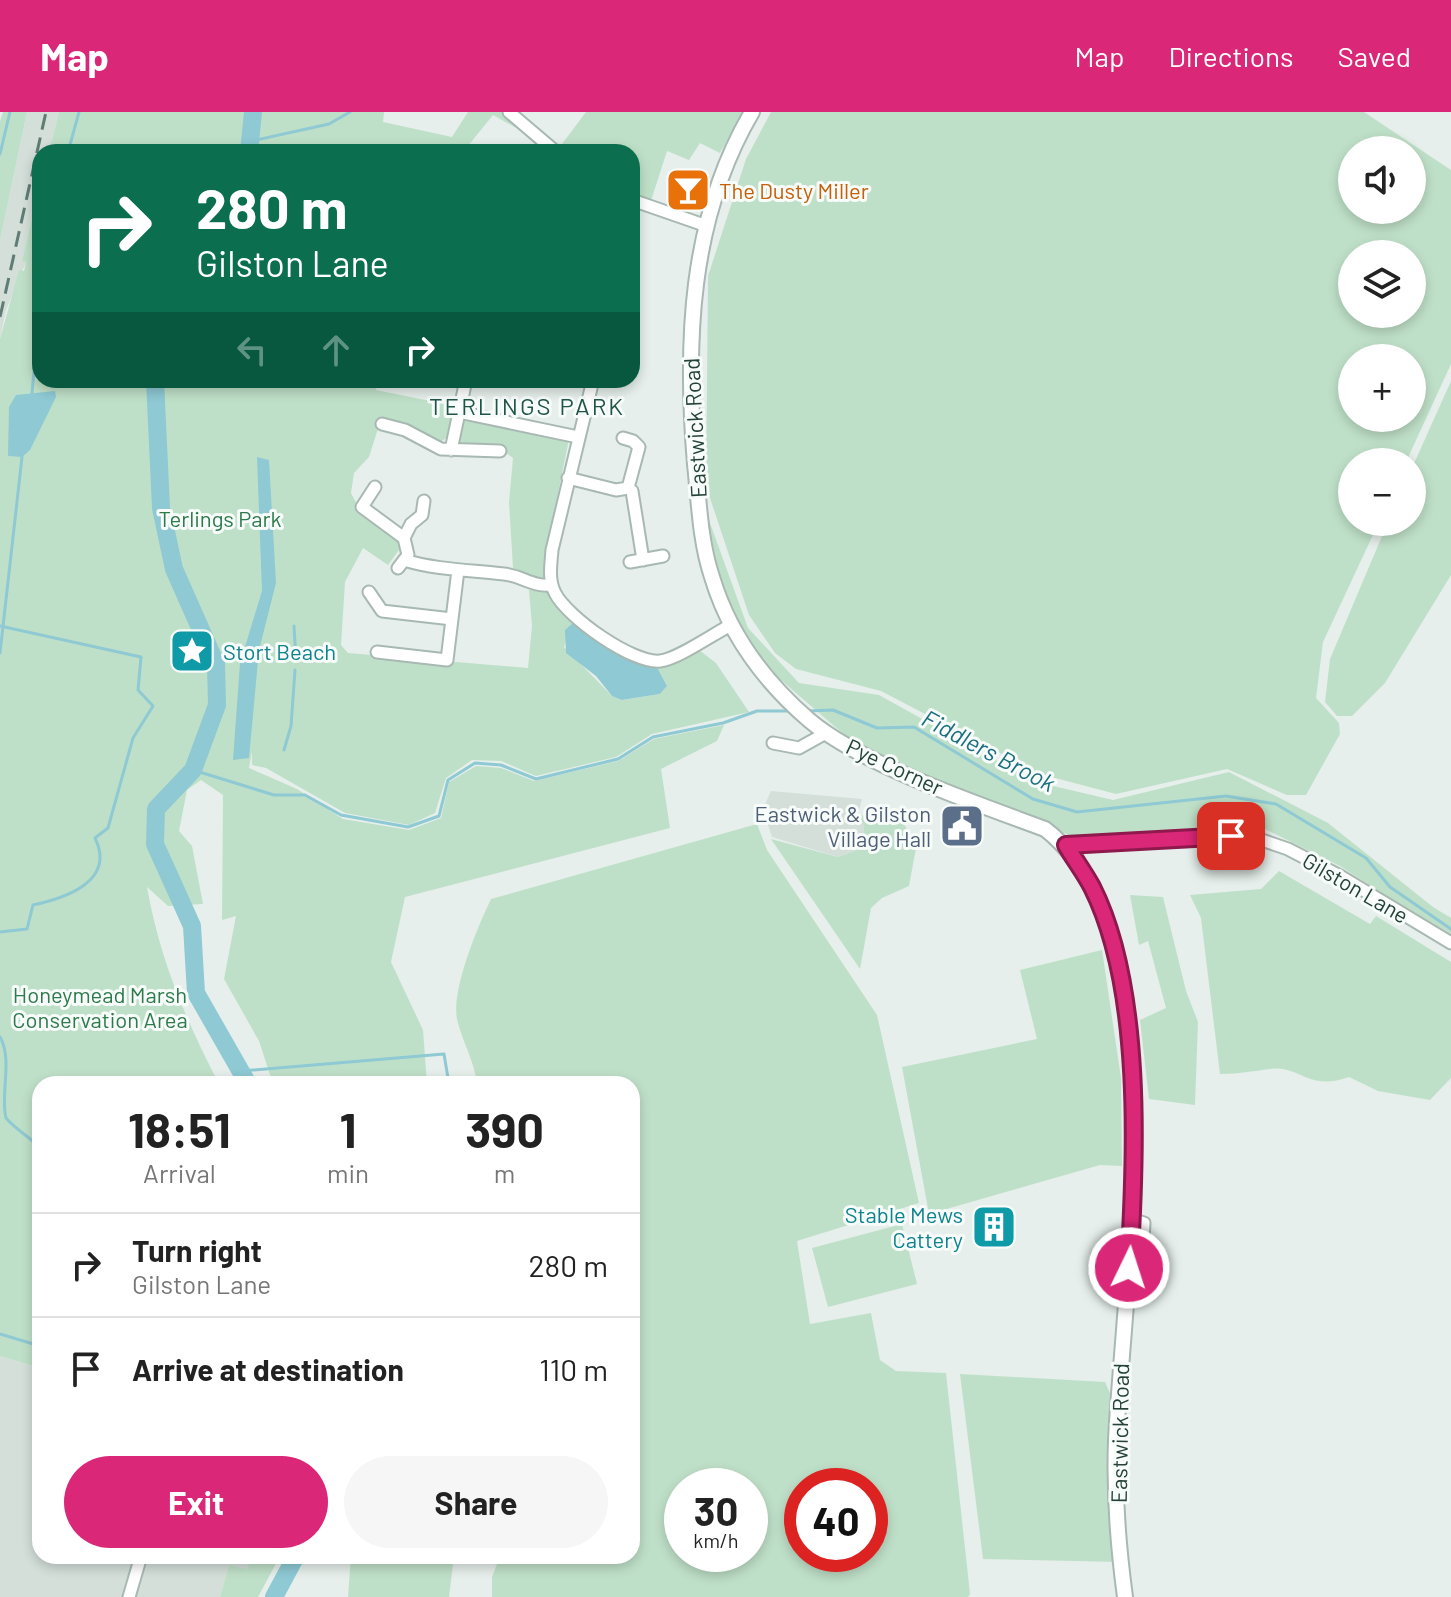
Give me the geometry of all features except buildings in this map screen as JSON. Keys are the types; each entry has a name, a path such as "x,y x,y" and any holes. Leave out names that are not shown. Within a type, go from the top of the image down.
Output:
{"street":[{"path":"509,112 547,144"},
{"name":"Eastwick Road","path":"752,112 704,225 689,350 693,434 704,548 711,577 731,625 764,677 810,721"},
{"path":"640,203 704,225"},
{"path":"451,450 464,388"},
{"path":"591,388 552,550 552,585 575,618 648,660 663,661 731,625"},
{"path":"459,412 578,437"},
{"path":"382,424 405,430 451,450 500,451"},
{"path":"623,438 639,447 628,488"},
{"path":"568,478 616,490 628,488"},
{"path":"375,487 362,507 404,538"},
{"path":"628,488 632,491 636,561 663,556"},
{"path":"424,501 422,515 411,524 404,538 408,555 401,564 507,574 535,587 552,585"},
{"path":"377,652 447,660 458,570"},
{"path":"369,592 382,611 452,619"},
{"name":"Pye Corner","path":"810,721 882,763 1045,829 1066,845 1092,888 1121,985 1130,1040 1135,1180 1129,1267"},
{"path":"773,743 799,748 826,733"},
{"name":"Gilston Lane","path":"1066,845 1256,838 1288,849 1340,876 1451,943"},
{"name":"Eastwick Road","path":"1125,1597 1116,1502 1116,1444 1129,1267"},
{"path":"129,1597 139,1564"}],"shaded area":[{"path":"27,112 59,112 51,144 32,144 32,218 22,261 26,262 6,310 0,339 0,241"},
{"path":"771,791 862,799 858,814 864,824 863,848 838,857 772,837 763,809"},
{"path":"0,1356 32,1366 32,1564 250,1564 248,1570 229,1565 220,1597 0,1597"}],"green space":[{"path":"3,112 27,112 0,241 0,121"},
{"path":"59,112 384,112 383,122 452,137 468,112 513,112 526,124 522,131 493,115 469,144 51,144"},
{"path":"586,112 743,112 720,153 700,143 689,160 667,151 649,207 640,203 640,144 562,144"},
{"path":"771,112 1364,112 1400,136 1338,136 1338,224 1426,224 1426,153 1451,170 1451,364 1426,418 1426,344 1338,344 1338,432 1420,432 1412,448 1338,448 1338,536 1372,536 1323,642 1316,698 1339,723 1340,734 1306,795 1287,795 1227,769 1116,794 1040,774 881,691 796,669 775,653 749,615 706,486 708,276 746,159"},
{"path":"32,218 32,388 376,388 455,406 448,437 440,442 414,427 381,419 369,457 354,473 351,493 361,512 398,538 399,550 388,565 363,548 345,582 341,645 348,653 528,668 532,626 529,590 549,592 561,606 649,664 664,666 699,650 716,663 749,712 652,734 616,757 536,776 501,761 472,760 446,778 435,813 409,825 345,813 266,768 252,765 252,751 249,768 297,789 343,819 409,830 441,818 449,782 476,766 501,768 534,781 618,761 654,739 724,725 717,741 661,769 670,828 405,897 391,962 423,1030 426,1076 270,1076 259,1041 224,979 236,916 222,920 223,795 201,780 187,790 179,831 192,846 203,904 168,906 147,887 175,988 215,1076 32,1076 32,1366 0,1356 0,339 19,270 24,271 26,262 22,261","holes":["573,623 613,648 658,669 667,686 660,694 623,700 612,696 564,647"]},
{"path":"1451,381 1451,575 1385,683 1352,716 1337,716 1325,702 1330,659 1382,536 1426,536 1426,448 1421,448"},
{"path":"465,416 569,439 546,553 546,575 541,580 513,568 509,502 513,458 495,445 459,445 457,439"},
{"path":"706,512 748,628 799,683 879,695 1036,782 1113,800 1229,772 1328,823 1451,918 1451,938 1340,866 1265,829 1147,831 1079,839 869,756 761,663 726,608"},
{"path":"858,815 900,819 917,843 909,886 882,898 871,908 860,969 771,839 838,857 863,848 864,825"},
{"path":"757,824 767,850 877,1015 919,1203 797,1241 810,1324 871,1313 880,1360 896,1371 946,1373 968,1597 492,1597 492,1577 497,1564 640,1564 640,1076 475,1076 459,1027 456,1007 467,958 491,899"},
{"path":"1279,871 1370,924 1376,916 1451,962 1451,1078 1430,1100 1378,1091 1349,1077 1324,1082 1280,1069 1220,1074 1201,918 1190,895 1261,889"},
{"path":"1130,895 1163,897 1186,991 1198,1022 1195,1105 1149,1099 1140,1020 1166,1008 1148,941 1139,945"},
{"path":"1102,950 1121,1078 1122,1166 1100,1165 929,1214 902,1067 1037,1039 1020,970"},
{"path":"902,1224 917,1284 828,1307 812,1248"},
{"path":"960,1374 1105,1382 1117,1409 1120,1562 983,1559"},
{"path":"249,1564 276,1564 258,1597 220,1597 229,1565 247,1569"},
{"path":"350,1564 453,1564 449,1597 348,1597"}],"water":[{"path":"55,391 56,397 30,450 22,457 8,456 9,407 16,395"},
{"path":"257,457 269,460 276,583 259,650 249,758 233,760 240,663 262,591"},
{"path":"573,623 613,648 658,669 667,686 660,694 622,700 612,696 596,676 566,653 565,630"}],"waterway":[{"path":"0,154 10,112"},
{"path":"70,144 79,112"},
{"path":"250,144 253,112"},
{"path":"252,141 329,124 350,112"},
{"path":"32,388 32,393"},
{"path":"155,388 161,508 174,569 216,664 217,705 193,770 156,809 155,844 192,926 196,993 243,1076"},
{"path":"0,653 22,457"},
{"path":"0,626 141,657 138,690 153,706 133,738 108,828 95,838 100,853 99,866 93,876 73,892 33,905 27,929 0,932"},
{"path":"294,626 296,659"},
{"path":"284,750 291,726 295,670"},
{"name":"Fiddlers Brook","path":"808,711 833,710 877,728 914,727 1033,799 1077,812 1226,796 1276,804 1366,858 1390,887 1451,929"},
{"name":"Fiddlers Brook","path":"193,770 274,795 305,795 341,815 408,827 439,816 448,780 475,763 501,765 536,779 618,759 653,737 723,723 757,711 792,711"},
{"path":"0,1037 6,1056 6,1118 32,1140"},
{"path":"241,1071 444,1054 448,1076"},
{"path":"0,1334 32,1344"},
{"path":"274,1597 292,1564"}],"railway":[{"path":"39,144 46,112"},
{"path":"0,317 32,174"}],"place":[{"name":"The Dusty Miller","path":"688,190"},
{"name":"Stort Beach","path":"192,651"},
{"name":"Eastwick & Gilston Village Hall","path":"962,826"},
{"name":"Stable Mews Cattery","path":"994,1227"}],"district":[{"name":"TERLINGS PARK","path":"527,405"}],"route":[{"path":"1129,1268 1135,1180 1130,1040 1126,1012 1108,935 1092,888 1066,845 1231,836"}],"park label":[{"name":"Terlings Park","path":"220,518"},
{"name":"Honeymead Marsh Conservation Area","path":"100,1006"}]}
